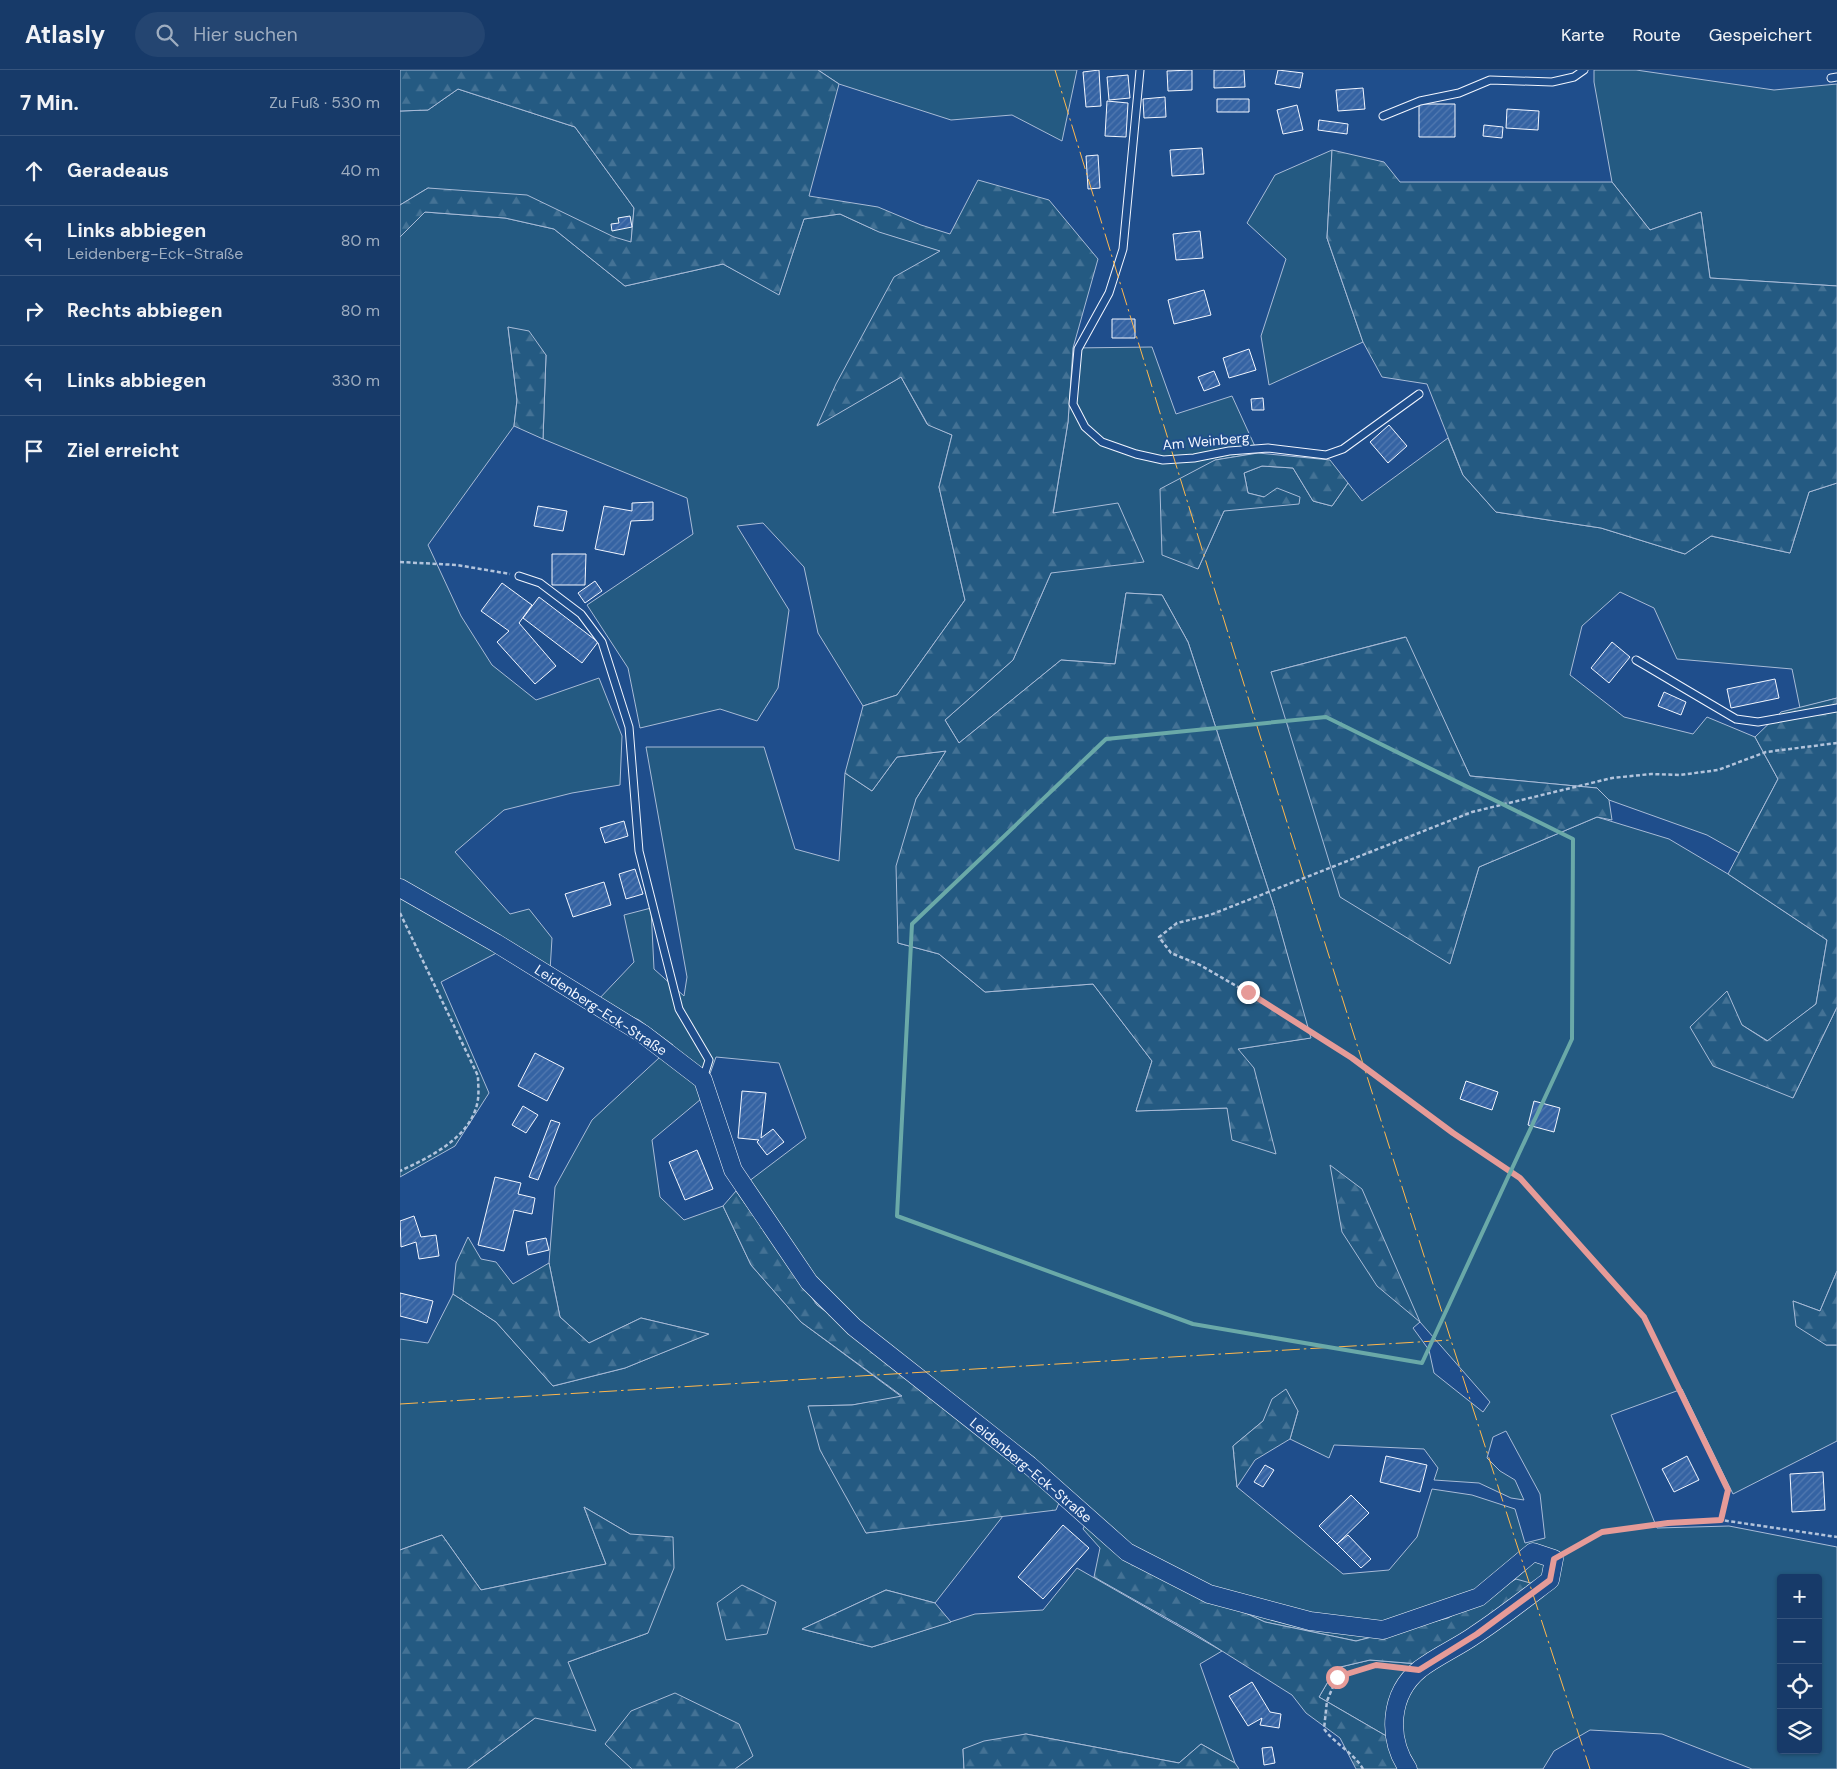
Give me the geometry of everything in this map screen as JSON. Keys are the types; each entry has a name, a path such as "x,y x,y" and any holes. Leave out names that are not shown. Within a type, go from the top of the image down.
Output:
{"street":[{"name":"Leidenberg-Eck-Straße","path":"400,888 496,943 643,1034 703,1080 733,1170 809,1282 854,1327 1028,1465 1127,1552 1209,1594 1310,1621 1383,1630 1478,1597 1533,1552 1554,1559"},
{"path":"1408,1769 1401,1759 1393,1732 1398,1698 1419,1670 1477,1634 1550,1580 1554,1559"}],"lane":[{"name":"Am Weinberg","path":"1140,70 1123,249 1109,293 1078,349 1073,404 1085,427 1102,442 1136,454 1163,460 1194,458 1229,451 1268,448 1326,455 1343,449 1419,394"},
{"path":"1383,116 1420,101 1459,93 1490,80 1552,82 1574,77 1584,70"},
{"path":"519,576 540,582 581,614 602,642 629,727 640,851 678,1009 709,1060 703,1080"},
{"path":"1636,660 1736,719 1758,722 1837,708"}],"path":[{"path":"400,562 457,565 519,576"},
{"path":"1721,1520 1728,1490 1644,1317 1520,1178 1453,1133 1389,1084 1278,1010 1200,965 1170,952 1159,937 1177,923 1210,915 1472,812 1612,778 1651,774 1680,775 1718,770 1766,752 1837,743"},
{"path":"400,913 478,1076 478,1100 471,1119 453,1142 400,1171"},
{"path":"1554,1559 1602,1532 1668,1523 1721,1520 1837,1537"},
{"path":"1363,1769 1358,1761 1331,1738 1324,1729 1327,1701 1337,1677 1376,1665 1419,1670"}],"highlighted area":[{"path":"1326,717 1573,839 1572,1039 1422,1363 1193,1324 897,1216 912,924 1106,739"}],"green space":[{"path":"400,70 818,70 839,84 809,196 878,207 921,225 950,234 978,180 1049,200 1098,259 1073,348 1068,422 1053,513 1118,503 1144,562 1051,573 1013,660 945,720 959,743 1061,660 1115,664 1126,593 1162,595 1188,642 1274,907 1311,1038 1238,1049 1254,1068 1276,1154 1232,1140 1227,1108 1136,1111 1152,1061 1093,984 985,992 939,954 898,943 896,866 916,799 946,751 897,757 872,791 845,773 863,706 897,695 965,600 939,487 952,435 928,425 901,377 817,426 836,384 894,277 940,251 879,232 840,214 804,219 779,295 723,264 625,286 554,229 505,218 425,212 400,237 400,205 428,188 527,195 614,237 631,242 634,208 575,127 458,89 428,110 400,111"},
{"path":"818,70 1077,70 1062,141 1012,115 951,120 839,84"},
{"path":"1594,70 1636,70 1774,90 1837,84 1837,286 1710,278 1701,212 1650,230 1612,182 1594,82"},
{"path":"458,89 575,127 634,208 631,243 428,188 400,205 400,111 428,110"},
{"path":"1332,150 1327,238 1363,342 1269,385 1261,336 1286,259 1247,223 1275,175"},
{"path":"1332,150 1384,162 1400,182 1612,182 1650,230 1701,212 1710,278 1837,286 1837,483 1809,492 1790,553 1711,536 1685,554 1601,528 1496,512 1463,475 1427,384 1382,377 1363,342 1327,238"},
{"path":"425,212 505,218 554,229 625,286 723,264 779,294 804,219 840,214 875,230 941,251 817,425 901,377 927,424 952,435 939,487 965,600 897,695 863,706 818,633 804,567 763,523 737,526 789,610 778,688 757,721 720,709 640,728 628,668 587,605 693,534 687,498 543,439 546,355 508,327 517,400 514,426 428,545 461,616 492,665 536,700 599,678 622,736 620,785 572,793 504,810 455,852 510,914 529,909 552,938 550,971 508,947 441,982 489,1093 455,1146 400,1177 400,237"},
{"path":"508,327 529,331 546,355 543,439 514,426 517,400"},
{"path":"1152,347 1176,414 1232,396 1258,453 1215,460 1198,569 1224,511 1264,497 1248,493 1244,473 1262,466 1293,468 1313,501 1332,506 1348,483 1362,501 1448,438 1463,475 1496,512 1601,528 1685,554 1711,536 1790,553 1809,492 1837,483 1837,698 1800,708 1792,669 1677,659 1654,608 1620,592 1582,626 1570,675 1624,717 1693,734 1707,717 1755,737 1778,779 1739,853 1707,835 1609,800 1597,788 1470,776 1405,637 1271,672 1450,963 1479,867 1597,817 1669,839 1728,874 1827,940 1816,1004 1768,1041 1742,1025 1690,1027 1793,1098 1837,1007 1837,1271 1820,1311 1793,1301 1826,1345 1837,1345 1837,1441 1733,1494 1682,1389 1611,1415 1657,1528 1729,1526 1837,1547 1837,1769 1752,1769 1662,1734 1590,1730 1554,1751 1543,1769 1402,1769 1388,1737 1319,1697 1336,1668 1370,1660 1419,1664 1516,1579 1448,1618 1356,1641 1265,1622 1130,1560 917,1380 817,1305 736,1191 806,1138 779,1063 716,1057 701,1099 652,1140 660,1197 684,1220 723,1206 751,1265 801,1322 902,1397 852,1405 809,1406 866,1533 1003,1516 935,1603 886,1590 802,1629 872,1647 975,1614 1043,1610 1077,1568 1222,1651 1200,1664 1235,1763 1201,1744 1179,1763 1026,1734 963,1749 964,1769 467,1769 535,1718 568,1662 648,1633 630,1534 584,1507 606,1564 481,1590 442,1535 400,1550 400,1339 428,1343 453,1294 496,1322 553,1386 625,1368 708,1334 641,1318 589,1343 560,1317 549,1263 555,1187 592,1120 673,1045 639,1020 597,1001 634,962 624,915 651,908 654,969 684,996 687,977 646,747 764,747 795,849 839,861 845,773 872,791 897,757 946,751 916,799 898,943 939,954 985,992 1093,984 1152,1061 1136,1111 1228,1108 1238,1049 1310,1038 1274,907 1188,642 1162,595 1126,593 1115,664 1061,660 959,743 945,720 1013,660 1051,573 1053,514 1068,422 1073,348","holes":["1420,1322 1490,1402 1483,1412 1434,1373 1429,1350 1413,1328","1298,1411 1290,1439 1329,1458 1334,1445 1424,1449 1438,1468 1434,1480 1479,1483 1511,1498 1524,1500 1515,1480 1500,1471 1487,1458 1493,1437 1506,1431 1540,1494 1545,1538 1525,1543 1515,1509 1472,1495 1432,1489 1417,1537 1389,1570 1343,1574 1237,1487 1233,1446 1263,1421"]},
{"path":"1258,453 1330,460 1348,483 1332,506 1313,501 1293,468 1262,466 1244,473 1248,493 1264,497 1277,488 1300,497 1299,504 1224,511 1198,569 1162,555 1160,489 1215,460"},
{"path":"1406,637 1470,776 1597,788 1609,800 1612,820 1597,817 1479,867 1450,964 1340,897 1271,672"},
{"path":"1837,698 1837,1007 1793,1098 1713,1066 1690,1027 1727,991 1742,1025 1767,1041 1816,1004 1827,940 1728,874 1778,779 1755,737 1781,712"},
{"path":"1330,1165 1362,1189 1420,1322 1377,1286 1342,1232"},
{"path":"736,1191 817,1305 917,1380 1061,1498 1056,1510 866,1533 820,1450 808,1406 852,1405 902,1396 801,1322 751,1265 723,1206"},
{"path":"468,1237 481,1259 496,1262 513,1284 549,1263 560,1317 589,1343 641,1318 709,1334 625,1368 553,1386 496,1322 453,1294 456,1263"},
{"path":"1837,1271 1837,1345 1826,1345 1796,1326 1793,1301 1820,1311"},
{"path":"1286,1389 1298,1411 1290,1439 1255,1460 1237,1487 1233,1446 1263,1421 1272,1399"},
{"path":"584,1507 630,1534 673,1537 674,1568 648,1633 568,1662 596,1731 535,1718 467,1769 400,1769 400,1550 442,1535 481,1590 606,1564"},
{"path":"1087,1520 1130,1560 1265,1622 1356,1641 1448,1618 1516,1579 1534,1584 1507,1608 1419,1664 1370,1660 1336,1668 1319,1697 1388,1737 1402,1769 1356,1769 1340,1738 1306,1713 1292,1695 1195,1634 1094,1577 1100,1548 1083,1529"},
{"path":"742,1585 776,1602 767,1634 726,1640 717,1603"},
{"path":"886,1590 935,1603 951,1622 872,1647 802,1629"},
{"path":"675,1693 739,1724 753,1756 735,1769 632,1769 605,1744 631,1711"},
{"path":"1026,1734 1179,1763 1201,1744 1235,1763 1239,1769 964,1769 963,1749 984,1741"}],"building":[{"path":"1099,70 1101,106 1086,107 1083,72"},
{"path":"1192,70 1192,90 1168,91 1167,71"},
{"path":"1214,70 1244,70 1245,87 1214,88"},
{"path":"1278,70 1303,73 1300,88 1275,84"},
{"path":"1128,75 1130,98 1109,100 1107,77"},
{"path":"1363,88 1365,109 1338,111 1336,90"},
{"path":"1165,97 1166,117 1144,118 1143,99"},
{"path":"1217,99 1249,99 1249,112 1217,112"},
{"path":"1107,101 1128,103 1126,137 1105,136"},
{"path":"1419,104 1455,104 1455,137 1419,137"},
{"path":"1297,105 1303,130 1283,134 1277,110"},
{"path":"1507,109 1539,111 1538,130 1506,128"},
{"path":"1319,120 1348,124 1347,134 1318,130"},
{"path":"1484,125 1503,127 1502,138 1483,136"},
{"path":"1202,148 1204,174 1172,176 1170,150"},
{"path":"1098,155 1100,188 1088,189 1086,156"},
{"path":"630,216 632,227 612,231 611,224 619,223 618,218"},
{"path":"1200,231 1203,258 1176,260 1173,234"},
{"path":"1204,290 1211,315 1174,324 1168,300"},
{"path":"1112,319 1135,319 1135,338 1112,338"},
{"path":"1249,349 1256,370 1229,378 1223,358"},
{"path":"1214,371 1220,385 1204,391 1198,377"},
{"path":"1263,398 1264,410 1252,410 1251,399"},
{"path":"1389,425 1407,446 1388,463 1370,442"},
{"path":"653,502 653,520 631,521 624,555 595,549 604,506 632,511 632,503"},
{"path":"538,506 567,511 563,531 534,526"},
{"path":"552,554 586,554 585,585 552,585"},
{"path":"595,581 602,591 585,603 578,593"},
{"path":"502,583 532,605 519,623 556,666 535,684 497,642 509,631 481,611"},
{"path":"539,597 598,642 582,663 523,618"},
{"path":"1612,642 1630,657 1609,683 1591,668"},
{"path":"1775,679 1779,698 1731,708 1727,689"},
{"path":"1664,692 1686,702 1681,715 1658,706"},
{"path":"624,821 628,836 605,843 600,828"},
{"path":"635,869 643,894 626,899 619,874"},
{"path":"604,882 611,905 573,917 565,894"},
{"path":"535,1053 564,1068 547,1101 518,1086"},
{"path":"1466,1081 1498,1092 1492,1110 1460,1099"},
{"path":"742,1091 766,1093 761,1138 773,1129 784,1142 767,1155 757,1142 759,1140 738,1138"},
{"path":"1534,1101 1560,1108 1554,1132 1528,1125"},
{"path":"523,1106 538,1115 526,1133 512,1125"},
{"path":"551,1120 560,1123 538,1180 529,1177"},
{"path":"697,1150 713,1189 685,1200 669,1162"},
{"path":"495,1177 521,1183 518,1194 535,1198 532,1214 514,1210 504,1251 478,1245"},
{"path":"414,1216 421,1237 436,1235 439,1256 419,1259 416,1242 401,1247 400,1221"},
{"path":"546,1238 549,1250 528,1255 526,1242"},
{"path":"400,1293 433,1301 427,1323 400,1316"},
{"path":"1386,1456 1427,1465 1420,1492 1380,1482"},
{"path":"1687,1456 1699,1480 1674,1492 1662,1469"},
{"path":"1265,1465 1274,1470 1263,1487 1254,1482"},
{"path":"1823,1472 1825,1510 1792,1512 1790,1474"},
{"path":"1351,1495 1369,1513 1337,1544 1319,1526"},
{"path":"1063,1525 1089,1548 1043,1599 1018,1577"},
{"path":"1348,1535 1371,1559 1361,1568 1337,1544"},
{"path":"1252,1682 1270,1712 1281,1714 1279,1728 1260,1725 1262,1718 1248,1726 1229,1696"},
{"path":"1272,1747 1275,1763 1264,1765 1262,1748"}],"power":[{"path":"1055,70 1318,921 1590,1769"},
{"path":"400,1404 1451,1340"}],"route":[{"path":"1248,992 1352,1058 1453,1133 1520,1178 1644,1317 1728,1490 1721,1520 1668,1523 1602,1532 1554,1559 1550,1580 1477,1634 1419,1670 1376,1665 1337,1677"}]}
